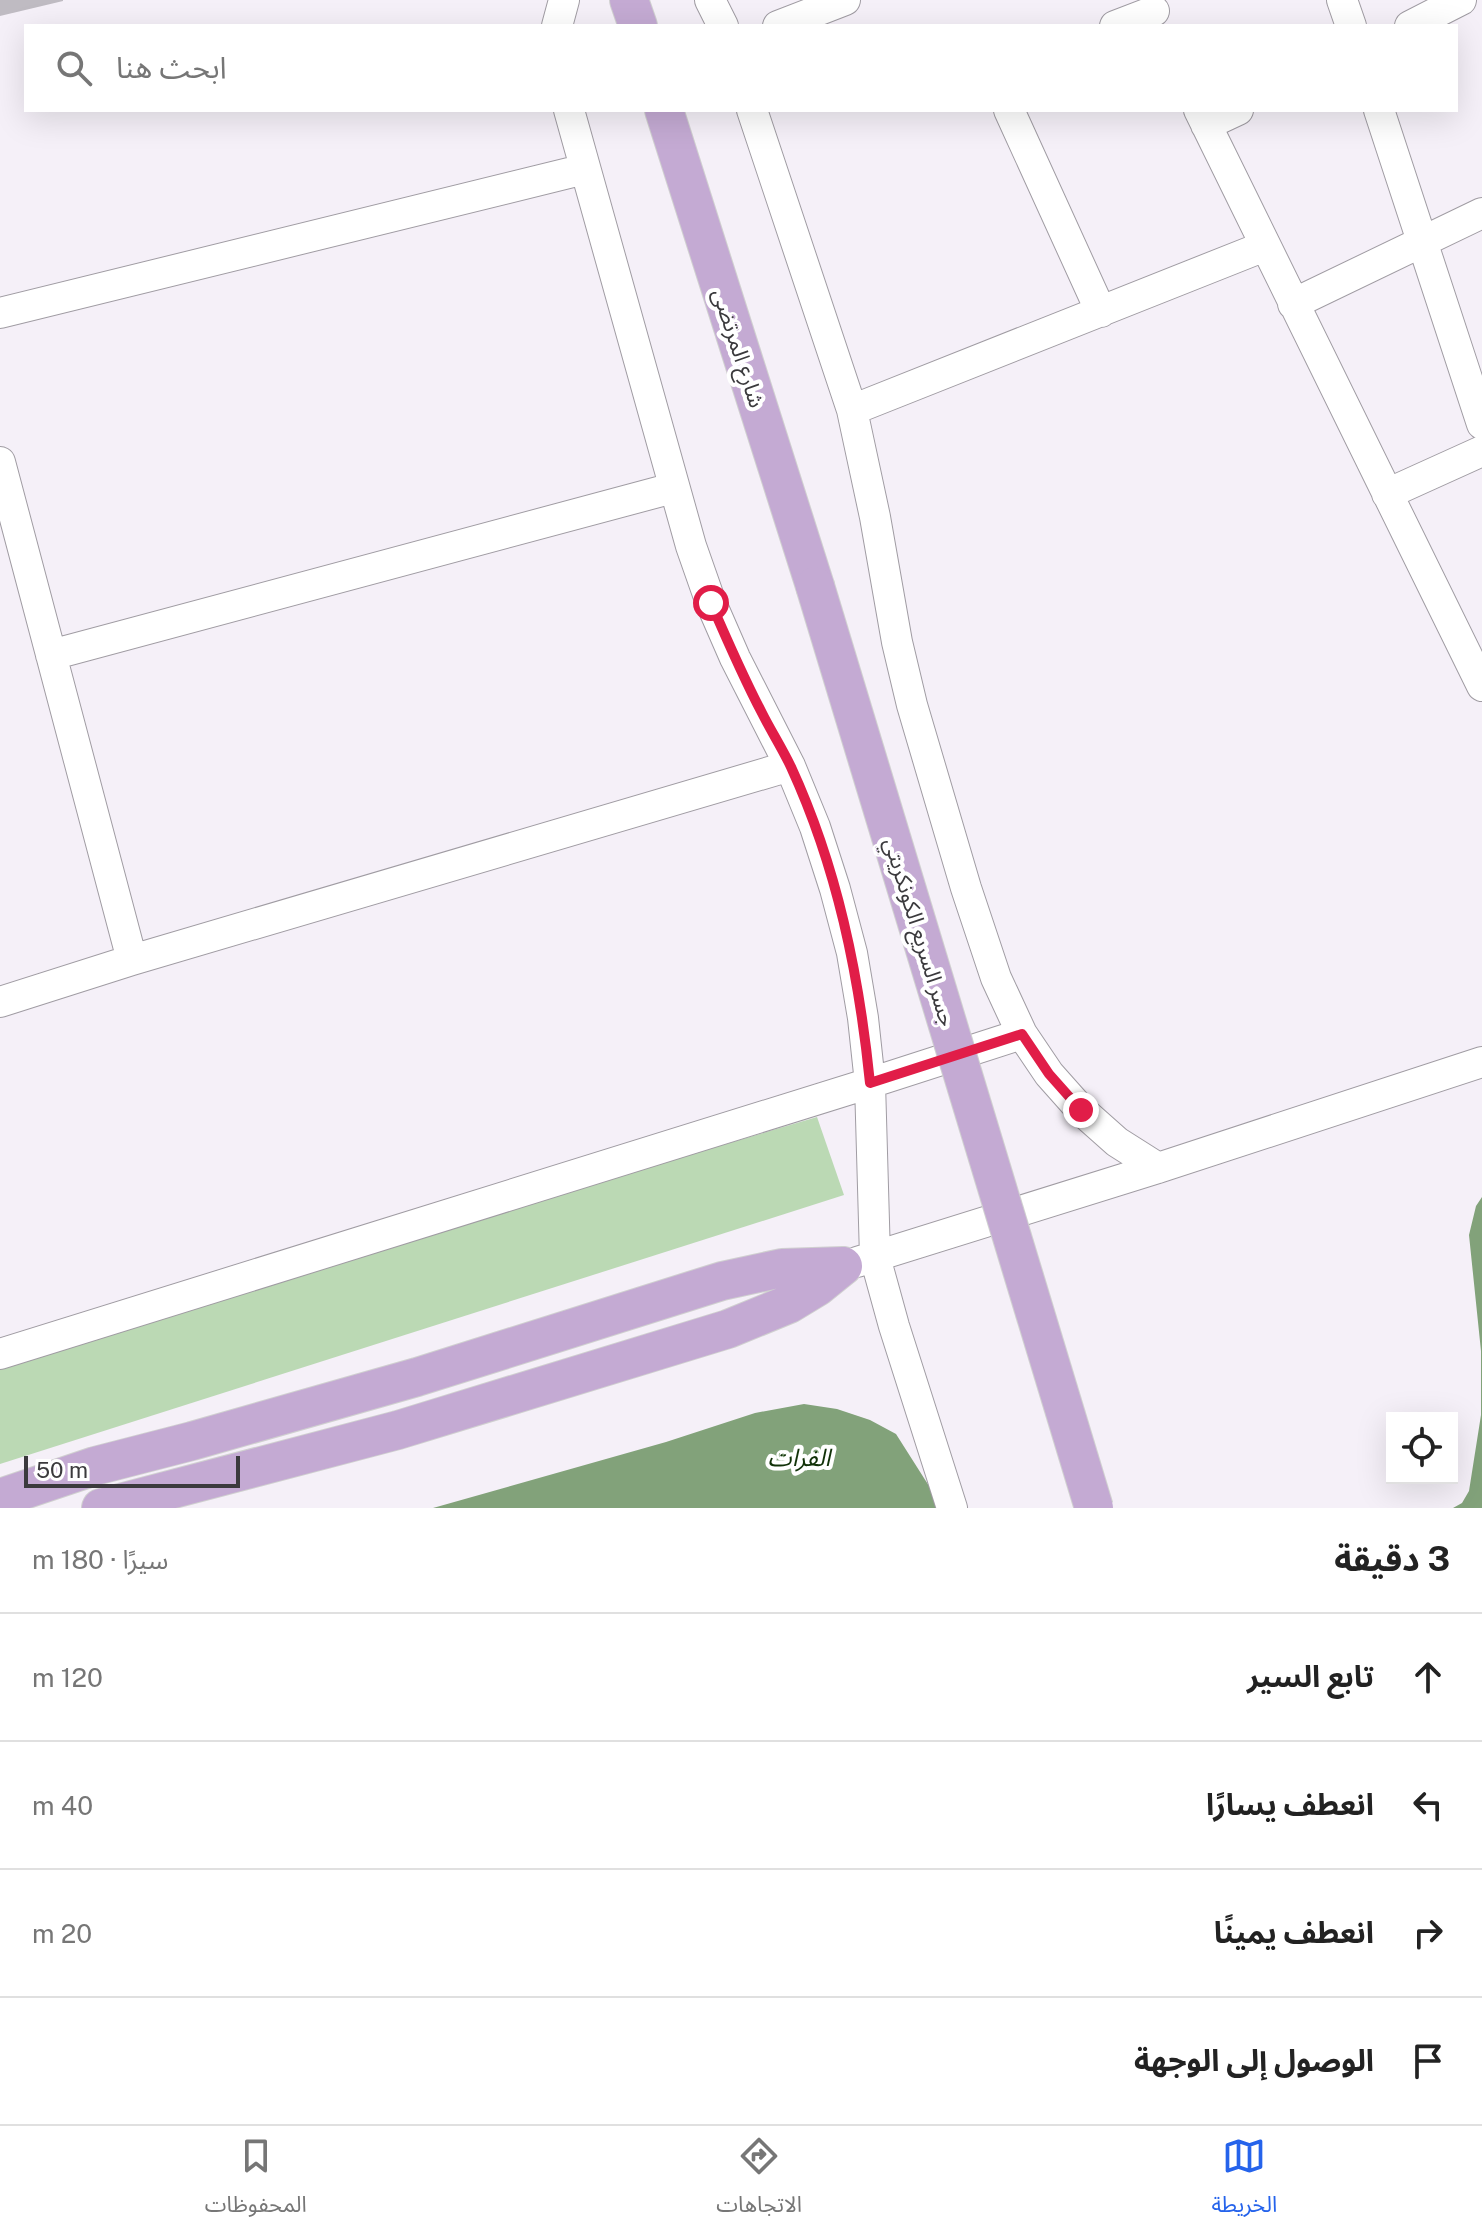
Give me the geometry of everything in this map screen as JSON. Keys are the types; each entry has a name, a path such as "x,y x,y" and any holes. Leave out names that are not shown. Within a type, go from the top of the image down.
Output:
{"main road":[{"path":"629,0 637,24"},
{"name":"شارع المرتضى","path":"665,112 815,586"},
{"name":"جسر السريع الكونكريتي","path":"815,586 1094,1508"},
{"path":"0,1498 95,1466 417,1377 722,1281 782,1268 859,1262"},
{"path":"101,1508 398,1430 728,1329 789,1304 859,1262"}],"street":[{"path":"558,24 564,0"},
{"path":"710,0 722,24"},
{"path":"783,24 845,0"},
{"path":"1342,0 1350,24"},
{"path":"1414,24 1461,0"},
{"path":"1121,24 1154,12"},
{"path":"570,112 673,488 711,603 748,685 790,766 835,889 852,953 870,1083 859,1262 894,1326 952,1508"},
{"path":"753,112 852,410 912,705 966,888 1003,997 1022,1034 1049,1074 1081,1110 1117,1142 1158,1168"},
{"path":"1010,112 1101,312"},
{"path":"1229,112 1203,118 1482,686"},
{"path":"1380,112 1482,424"},
{"path":"0,313 585,169"},
{"path":"1293,304 1482,213"},
{"path":"852,410 1265,246"},
{"path":"1387,494 1482,451"},
{"path":"0,462 132,960"},
{"path":"51,655 673,488"},
{"path":"0,1002 132,960 790,766"},
{"path":"0,1354 1022,1034"},
{"path":"859,1262 1482,1062"}],"shaded area":[{"path":"817,1117 844,1195 0,1464 0,1358"}],"water":[{"path":"1482,1197 1482,1508 1453,1508 1462,1503 1469,1491 1481,1415 1481,1351 1469,1235 1476,1206"},
{"name":"الفرات","path":"804,1404 837,1409 870,1420 896,1434 943,1508 433,1508 666,1442 755,1413"}],"building":[{"path":"0,0 63,0 63,1 0,16"}],"route":[{"path":"711,603 761,712 790,766 815,827 852,953 870,1083 1022,1034 1049,1074 1081,1110"}]}
